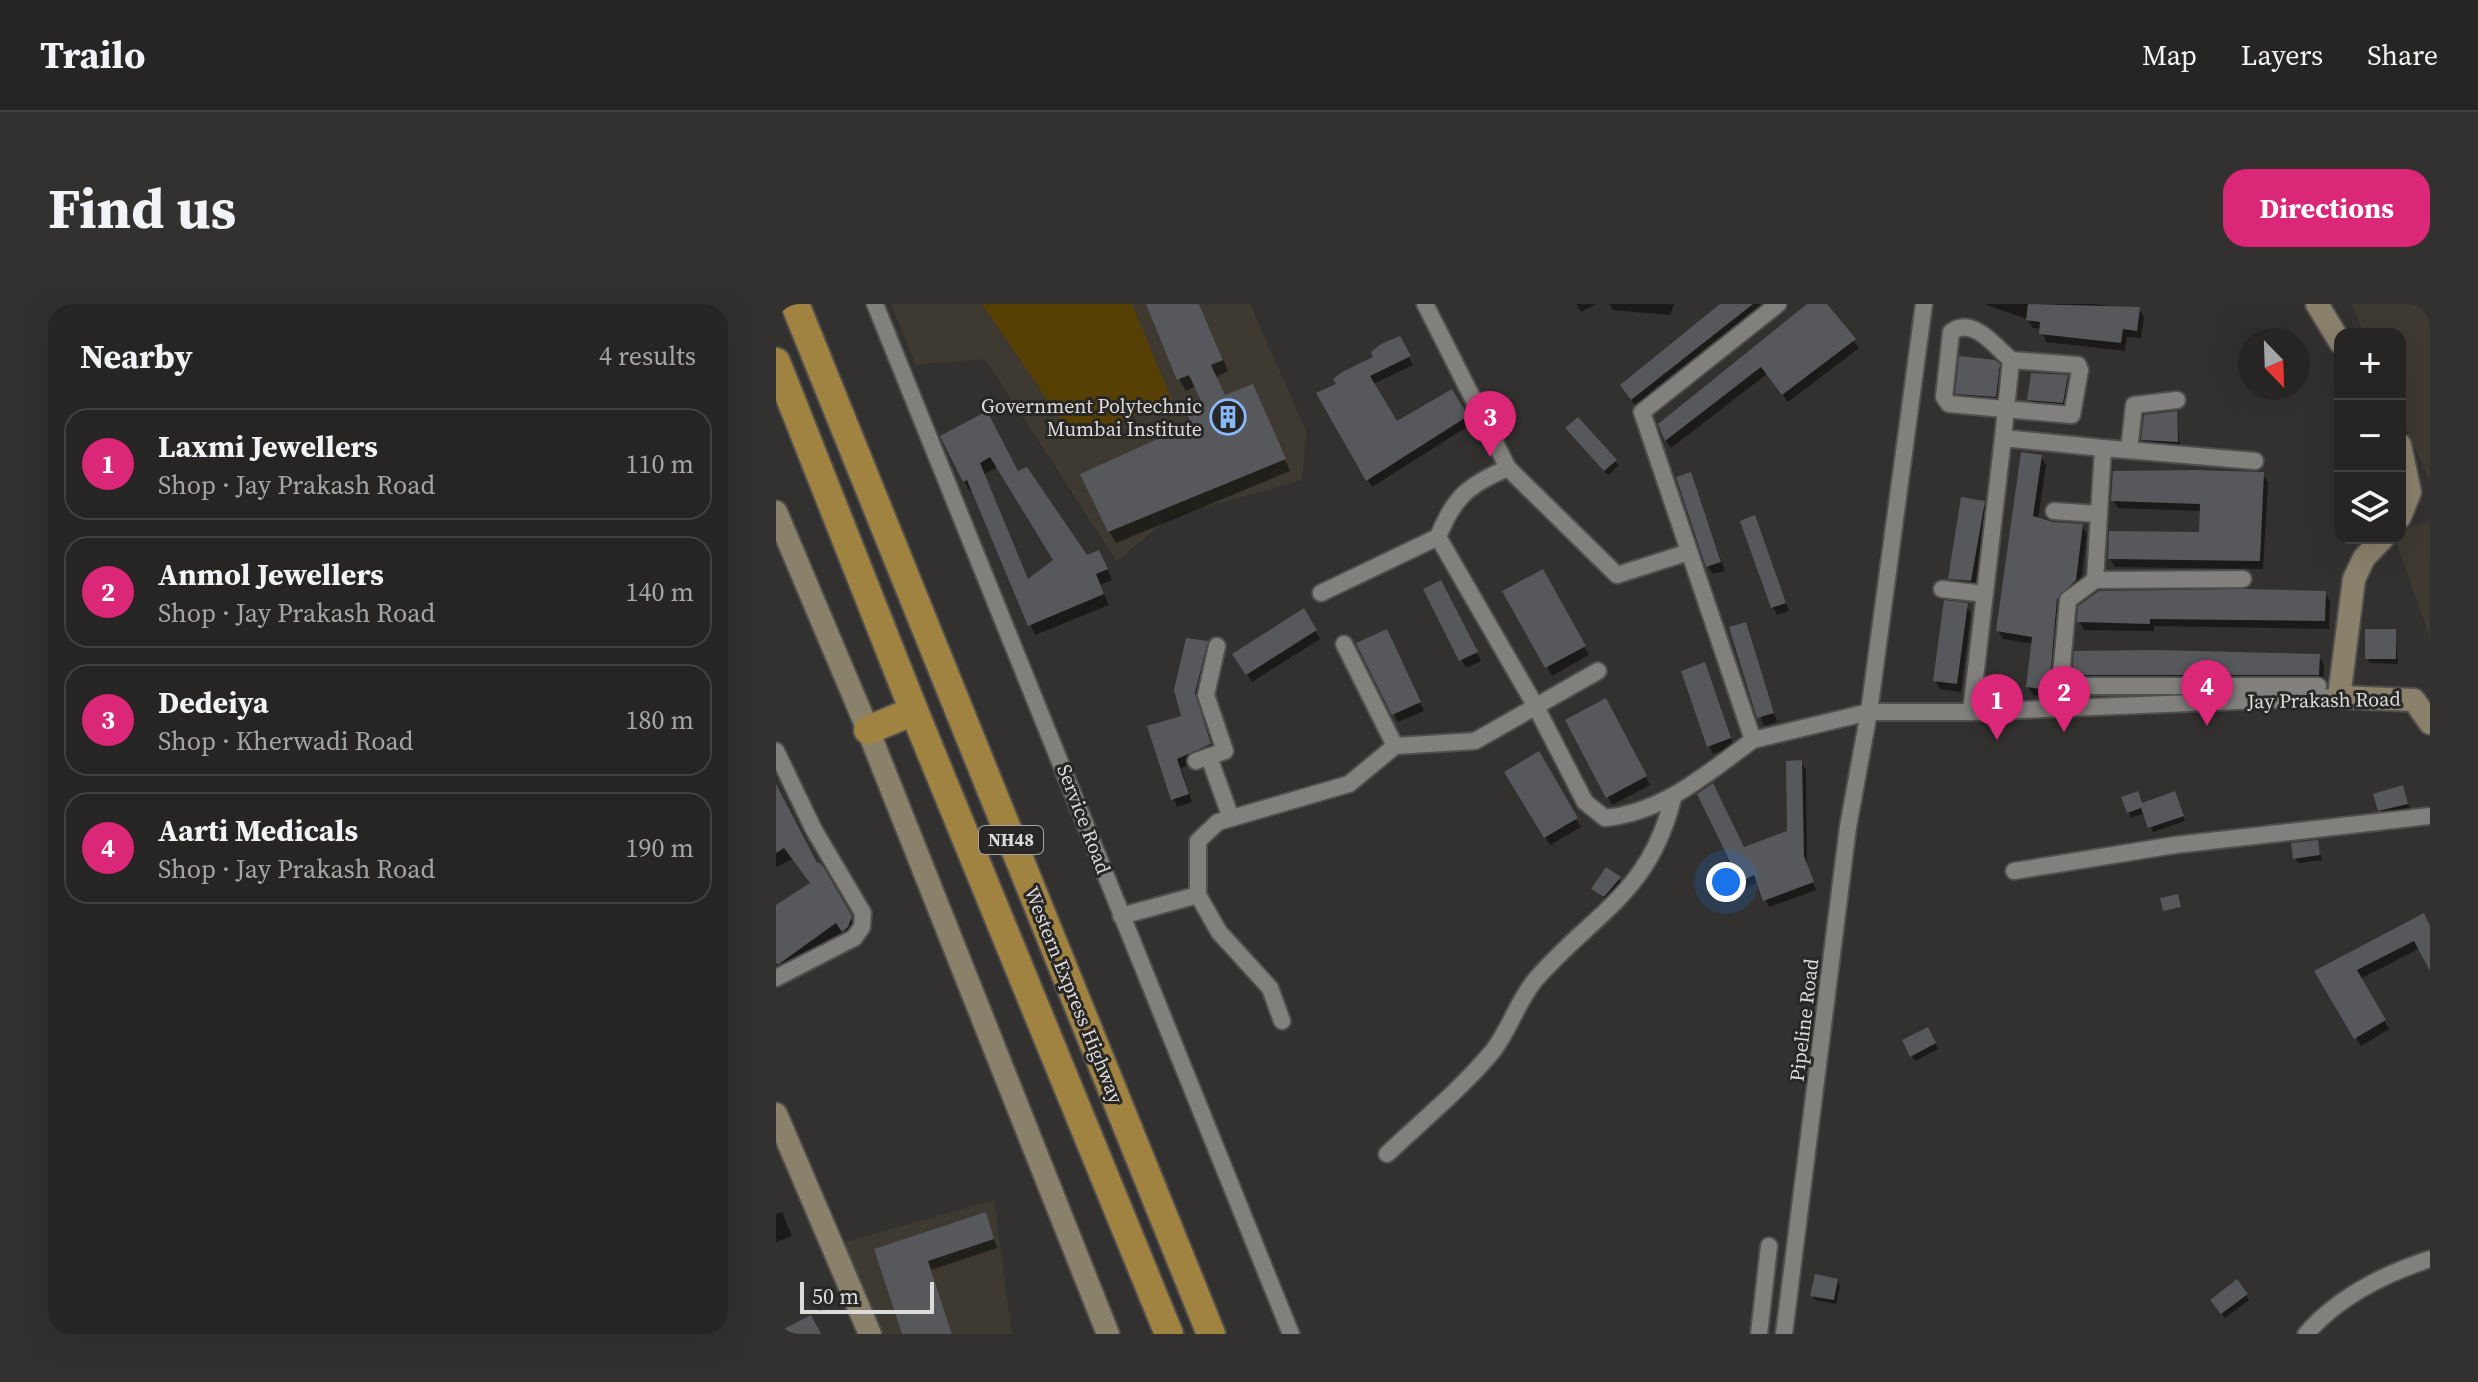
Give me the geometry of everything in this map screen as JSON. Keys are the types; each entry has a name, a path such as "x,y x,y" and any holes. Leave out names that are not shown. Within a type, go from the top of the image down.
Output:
{"highway":[{"name":"NH48","path":"795,304 811,345"},
{"path":"805,304 811,345"},
{"name":"Western Express Highway","path":"811,345 1211,1334"},
{"name":"Western Express Highway","path":"776,363 914,711 1169,1334"},
{"path":"868,730 914,711"}],"street":[{"name":"Service Road","path":"875,304 1291,1334"},
{"path":"1425,304 1508,468 1617,575 1689,552"},
{"path":"1438,537 1535,705 1585,802 1605,818 1634,815 1673,798 1753,740 1642,412 1778,304"},
{"name":"Pipeline Road","path":"1784,1334 1848,827 1869,712 1924,304"},
{"path":"2317,304 2334,332"},
{"path":"1958,328 1974,328 2011,360 2078,365 2080,370 2072,415 2006,411 1949,404 1946,401 1951,332 1958,328"},
{"path":"1971,712 2011,360"},
{"path":"2129,450 2134,405 2177,400"},
{"path":"2003,438 2255,461"},
{"path":"2095,580 2103,448"},
{"path":"1321,593 1438,537 1451,506 1482,479 1508,468"},
{"path":"2406,473 2410,492 2406,502"},
{"path":"2054,511 2099,514"},
{"path":"776,512 868,730 1108,1334"},
{"path":"2339,697 2354,579 2364,558 2377,544"},
{"path":"2058,708 2068,600 2095,580 2243,579"},
{"path":"1942,589 1985,594"},
{"path":"1344,644 1395,746"},
{"path":"1217,646 1206,695 1225,749 1202,759 1231,818"},
{"path":"1282,1021 1274,995 1219,932 1198,895 1198,841 1206,829 1231,818 1349,784 1395,746 1475,741 1598,671"},
{"path":"2060,686 2318,686"},
{"name":"Jay Prakash Road","path":"1753,740 1869,712 1971,712 2339,697 2414,700 2430,723"},
{"path":"776,751 814,830 863,913 862,927 854,938 776,978"},
{"path":"1387,1154 1494,1050 1536,979 1622,898 1660,839 1673,798"},
{"path":"2014,871 2175,845 2430,816"},
{"path":"1121,916 1198,895"},
{"path":"776,1114 870,1334"},
{"path":"1759,1334 1769,1246"},
{"path":"2306,1334 2322,1315 2390,1272 2430,1259"}],"shaded area":[{"path":"891,304 1250,304 1306,431 1302,480 1170,517 1117,561 985,359 916,365"},
{"path":"982,304 1132,304 1172,401 1075,440"},
{"path":"2351,304 2430,304 2430,482 2406,428 2406,328 2361,328"},
{"path":"2430,520 2430,638 2397,544 2406,544 2406,529"},
{"path":"994,1200 1012,1334 880,1334 842,1243"}],"building":[{"name":"Government Polytechnic Mumbai Institute","path":"1146,304 1199,304 1223,360 1211,365 1225,395 1253,384 1286,459 1108,532 1080,474 1191,424 1186,410 1202,403 1189,375 1177,380"},
{"path":"1720,304 1753,304 1631,400 1620,385"},
{"path":"1807,304 1827,304 1856,339 1782,395 1761,367 1665,441 1658,424"},
{"path":"2028,304 2140,307 2137,331 2123,329 2121,343 2039,334 2040,322 2026,320"},
{"path":"1400,336 1411,356 1370,376 1397,421 1452,389 1468,416 1366,481 1316,393 1336,384 1333,379 1342,372 1373,357 1371,352 1381,344"},
{"path":"1959,356 1995,360 2000,364 1996,397 1955,394"},
{"path":"2031,373 2068,375 2063,403 2027,400"},
{"path":"987,411 1018,471 1027,467 1087,555 1099,550 1108,569 1096,574 1104,594 1028,626 967,480 963,482 940,436","holes":["990,457 1053,560 1028,579 980,463"]},
{"path":"2177,411 2178,442 2141,440 2144,415"},
{"path":"1578,417 1617,460 1604,471 1565,428"},
{"path":"2021,452 2042,455 2033,516 2053,522 2083,524 2076,580 2057,599 2049,690 2026,687 2032,637 1996,631"},
{"path":"2113,471 2264,472 2260,561 2108,559 2109,531 2199,532 2200,504 2111,501"},
{"path":"1691,472 1721,562 1706,567 1676,477"},
{"path":"1961,497 1985,501 1971,581 1948,579"},
{"path":"1755,515 1786,603 1771,608 1740,521"},
{"path":"1543,569 1586,646 1545,668 1502,591"},
{"path":"1441,580 1478,652 1459,661 1423,589"},
{"path":"2099,591 2326,591 2325,621 2150,619 2150,624 2077,622 2078,606"},
{"path":"1944,600 1968,603 1957,684 1933,681"},
{"path":"1304,608 1317,630 1246,675 1232,654"},
{"path":"1746,622 1774,713 1757,718 1729,627"},
{"path":"1387,629 1421,702 1392,715 1356,643"},
{"path":"2365,629 2396,629 2396,659 2365,659"},
{"path":"1186,638 1208,641 1195,693 1211,744 1177,759 1189,794 1171,800 1147,726 1181,716 1174,690"},
{"path":"2074,651 2320,654 2319,675 2072,675"},
{"path":"1705,662 1731,738 1707,747 1681,671"},
{"path":"1606,698 1647,776 1606,798 1565,720"},
{"path":"1539,751 1578,818 1544,838 1504,772"},
{"path":"1802,760 1804,856 1814,882 1763,901 1754,875 1740,882 1697,794 1713,783 1744,847 1787,831 1786,761"},
{"path":"776,784 817,863 824,868 852,916 848,927 842,932 836,923 779,964 776,963 776,905 810,883 784,848 776,853"},
{"path":"2403,785 2408,804 2378,811 2373,794"},
{"path":"2138,791 2142,803 2175,791 2184,816 2148,828 2141,808 2127,813 2121,797"},
{"path":"2318,840 2320,855 2293,859 2291,843"},
{"path":"1606,867 1621,877 1604,897 1591,889"},
{"path":"2178,894 2181,907 2163,911 2160,898"},
{"path":"2424,913 2430,926 2430,971 2414,941 2357,970 2386,1020 2354,1039 2314,971"},
{"path":"1928,1027 1936,1043 1910,1057 1902,1040"},
{"path":"986,1212 994,1239 928,1261 952,1334 902,1334 874,1249"},
{"path":"1815,1274 1838,1279 1834,1300 1810,1296"},
{"path":"2237,1279 2248,1294 2221,1314 2210,1300"},
{"path":"811,1315 821,1334 776,1334 776,1333"}],"place":[{"name":"Government Polytechnic Mumbai Institute","path":"1228,417"},
{"name":"Dedeiya","path":"1490,457"},
{"name":"Aarti Medicals","path":"2207,726"},
{"name":"Anmol Jewellers","path":"2064,732"},
{"name":"Laxmi Jewellers","path":"1997,740"}]}
